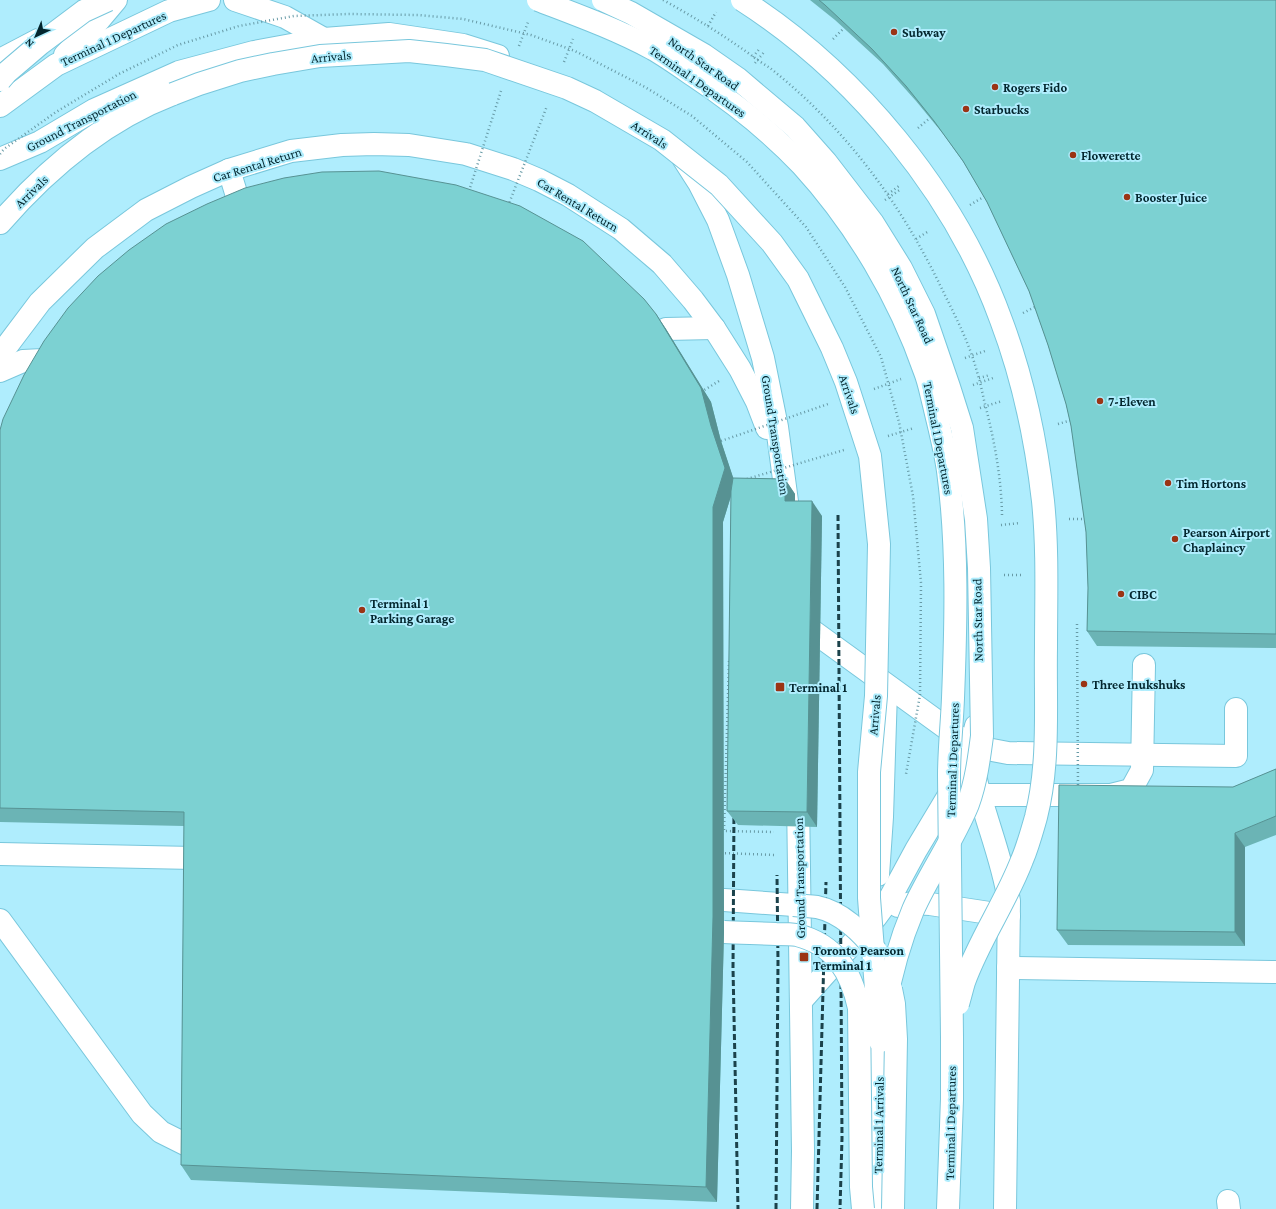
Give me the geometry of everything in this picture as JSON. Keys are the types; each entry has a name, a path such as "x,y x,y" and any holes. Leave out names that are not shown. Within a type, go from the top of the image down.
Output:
{"street":[{"path":"1,73 84,12 108,0"},
{"path":"1,73 77,18 111,0"},
{"name":"Terminal 1 Departures","path":"56,65 116,0"},
{"name":"Terminal 1 Departures","path":"56,65 169,11 209,0"},
{"path":"235,0 285,17 324,39"},
{"name":"Terminal 1 Departures","path":"538,0 595,21 656,51 728,99 766,131 801,164 830,198 857,236 885,284 912,338 926,374 938,420 948,470 953,522 955,590 953,700 949,768 952,1099 948,1209"},
{"name":"North Star Road","path":"595,0 620,11 661,33 698,57 727,78 786,127 830,174 871,227 893,263 915,306 932,346 957,427 971,510 975,555 978,667 977,718 971,746"},
{"path":"603,0 630,13 704,55 737,78 795,127 826,162 873,223 901,268 924,314 962,428 976,520 979,568 982,736 980,751 974,785 968,804 924,886 905,930 895,960 888,990 880,1042"},
{"name":"Terminal 1 Departures","path":"742,0 758,10 807,48 857,94 888,128 930,184 957,225 978,266 1001,318 1023,389 1034,444 1043,504 1046,564 1044,766 1036,816 1023,859 980,946 965,981 957,1009 952,1036"},
{"path":"0,104 77,18"},
{"name":"Ground Transportation","path":"0,159 40,142 94,110 179,72 254,52 324,39 389,34 463,45 536,68 596,94 634,114 669,138 723,180 770,228 794,260 818,298 835,330 864,401 880,475 888,588 882,817 856,1209"},
{"name":"Arrivals","path":"0,223 39,182 61,163 108,128 154,102 199,84 240,71 272,64 320,56 409,51 485,60 567,88 595,101 662,140 719,185 772,243 798,279 832,348 846,382 870,456 879,544 876,696 869,772 869,898 880,1042"},
{"path":"0,104 56,65"},
{"name":"Ground Transportation","path":"669,138 699,182 715,214 738,275 763,358 777,427 789,526"},
{"name":"Car Rental Return","path":"0,358 3,351 40,302 95,248 146,210 228,170 291,151 342,144 409,145 466,154 513,169 568,195 615,225 641,245 671,273 714,328 740,368 757,402 768,432 787,504"},
{"path":"228,170 240,206"},
{"path":"666,329 714,328"},
{"path":"0,371 23,361 43,360"},
{"path":"795,642 794,611 886,683 971,746 1008,753 1236,756 1236,709"},
{"path":"979,795 1111,795 1131,790 1142,770 1144,665"},
{"path":"971,746 979,795 996,847 1009,901 1005,1209"},
{"path":"801,1001 876,917 890,898 916,850 949,798 958,780 971,746"},
{"name":"Ground Transportation","path":"798,781 804,1151 802,1209"},
{"path":"0,854 194,858"},
{"path":"724,900 818,907 836,915 853,926 868,940 880,956 889,976 894,1004 896,1039 893,1209"},
{"path":"876,917 887,910 912,903 930,904 1009,916"},
{"path":"0,920 142,1114 161,1132 191,1147"},
{"path":"724,932 797,935 816,942 835,955 846,969 855,990 859,1008 861,1187 863,1209"},
{"path":"1008,968 1276,972"},
{"name":"Terminal 1 Arrivals","path":"876,1209 880,1042"}],"path":[{"path":"705,30 716,12"},
{"path":"0,154 4,149 56,112 119,74 178,45 239,26 294,16 404,14 463,19 531,35 575,51 645,88 692,116 746,162 806,227 845,287 881,357 899,422 913,496 921,583 920,695 906,774"},
{"path":"517,50 528,21"},
{"path":"833,39 844,28"},
{"path":"753,57 760,48"},
{"path":"752,68 765,51"},
{"path":"468,192 504,85"},
{"path":"917,129 930,118"},
{"path":"888,194 899,186"},
{"path":"882,202 901,189"},
{"path":"965,208 985,196"},
{"path":"912,242 929,231"},
{"path":"1023,313 1039,305"},
{"path":"696,395 740,368"},
{"path":"979,378 990,375"},
{"path":"973,385 993,378"},
{"path":"1058,424 1077,418"},
{"path":"718,447 721,441 723,448"},
{"path":"1063,519 1093,519"},
{"path":"1001,525 1020,523"},
{"path":"1000,575 1021,575"},
{"path":"1077,624 1078,791"},
{"path":"729,658 724,831 779,833"},
{"path":"719,853 778,856"}],"building":[{"path":"819,0 1276,0 1276,634 1087,631 1088,588 1086,532 1071,426 1048,345 1029,291 987,202 963,161 906,86 872,49"},
{"name":"Terminal 1 Parking Garage","path":"379,171 456,185 520,206 583,241 644,299 656,314 701,388 711,426 725,468 713,507 713,917 706,1187 181,1165 184,812 0,808 0,430 3,419 24,375 44,341 68,308 98,276 129,250 166,224 245,188 284,178 322,172"},
{"path":"733,478 785,479 785,501 812,501 807,812 727,811 731,491"},
{"path":"1276,769 1276,816 1235,833 1235,932 1057,930 1059,785 1233,787"}],"railway":[{"path":"838,515 842,1138 840,1209"},
{"path":"734,809 733,968 738,1209"},
{"path":"776,1209 778,962 777,875"},
{"path":"817,1209 826,882"}],"place":[{"name":"Subway","path":"894,32"},
{"name":"Rogers Fido","path":"995,87"},
{"name":"Starbucks","path":"966,109"},
{"name":"Flowerette","path":"1073,155"},
{"name":"Booster Juice","path":"1127,197"},
{"name":"7-Eleven","path":"1100,401"},
{"name":"Tim Hortons","path":"1168,483"},
{"name":"Pearson Airport Chaplaincy","path":"1175,539"},
{"name":"CIBC","path":"1121,594"},
{"name":"Terminal 1 Parking Garage","path":"362,610"},
{"name":"Three Inukshuks","path":"1084,684"},
{"name":"Terminal 1","path":"780,687"},
{"name":"Toronto Pearson Terminal 1","path":"804,957"}]}
